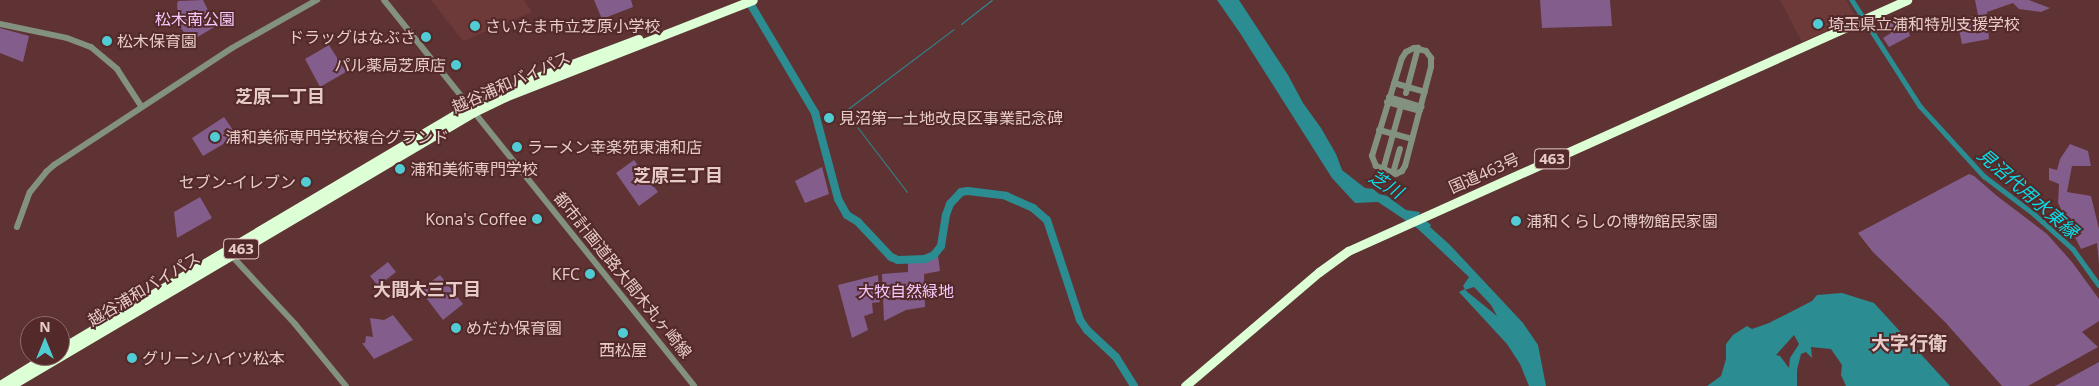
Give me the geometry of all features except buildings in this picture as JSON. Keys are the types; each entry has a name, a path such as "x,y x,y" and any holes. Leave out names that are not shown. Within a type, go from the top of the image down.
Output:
{"highway":[{"name":"463","path":"684,25 741,0"},
{"name":"463","path":"684,25 753,0"},
{"name":"国道463号","path":"1185,386 1330,264 1358,246 1907,0"},
{"name":"越谷浦和バイパス","path":"70,343 471,109 527,81 684,25"},
{"name":"越谷浦和バイパス","path":"10,386 229,252"},
{"path":"0,385 31,366"}],"street":[{"path":"17,227 30,192 46,172 141,106 232,48 317,0"},
{"name":"都市計画道路大間木丸ヶ崎線","path":"384,0 694,386"},
{"path":"0,24 67,38 91,47 117,69 141,106"},
{"path":"1407,90 1418,48"},
{"path":"1418,48 1426,51 1432,63 1425,92 1402,171 1394,173 1376,166 1372,158 1388,98 1394,83 1404,55 1410,50 1418,48"},
{"path":"1394,83 1407,90 1425,92"},
{"path":"1388,98 1401,106 1421,107"},
{"path":"1388,98 1421,107"},
{"path":"1384,170 1401,106"},
{"path":"1379,130 1412,139"},
{"path":"1390,146 1409,151"},
{"path":"1394,173 1400,149"},
{"path":"229,252 295,324 346,386"}],"shaded area":[{"name":"さいたま市立芝原小学校","path":"431,0 524,0 532,12 463,41"},
{"name":"埼玉県立浦和特別支援学校","path":"1780,0 1846,0 1856,17 1802,42"}],"green space":[{"name":"松木南公園","path":"203,0 216,26 191,41 179,26 177,4 178,1"},
{"path":"594,0 631,0 633,7 602,19"},
{"path":"1540,0 1610,0 1612,26 1542,28"},
{"path":"1975,0 2029,0 2050,8 2041,12 2019,9 2013,3 1987,12 1989,39 1962,44 1957,20 1978,15"},
{"path":"1892,22 1896,29 1906,22 1910,36 1889,47 1883,38 1891,33 1887,25"},
{"path":"0,28 29,36 23,62 0,53"},
{"path":"329,45 346,72 320,87 305,59"},
{"name":"浦和美術専門学校複合グランド","path":"224,117 237,136 203,156 192,138"},
{"path":"2070,144 2088,151 2091,166 2072,166 2067,192 2091,196 2099,229 2099,265 2097,243 2081,249 2058,203 2059,184 2049,180 2049,168 2057,170 2060,159"},
{"path":"634,160 658,192 639,206 616,173"},
{"path":"822,167 829,194 805,203 795,181"},
{"path":"1969,174 2047,234 2072,262 2099,299 2099,321 2082,332 2098,347 2028,386 2002,386 1945,322 1872,251 1858,233"},
{"path":"200,197 212,218 177,238 174,212"},
{"name":"大牧自然緑地","path":"938,255 940,271 924,274 925,307 906,310 884,321 882,274 908,272 908,262 924,261"},
{"path":"388,262 396,272 378,286 370,276"},
{"path":"440,275 463,304 443,320 420,290"},
{"path":"878,275 880,302 872,303 873,313 864,316 868,330 852,338 838,285"},
{"path":"393,315 413,340 374,359 362,343 365,343 366,336 373,337 370,318 384,320"},
{"path":"2099,362 2099,386 2055,386"}],"water":[{"path":"1217,0 1239,0 1288,75 1303,103 1321,128 1336,154 1342,170 1365,188 1373,189 1379,194 1387,196 1406,210 1420,212 1419,215 1431,225 1430,227 1450,245 1523,323 1538,345 1546,386 1529,386 1520,364 1507,344 1459,292 1465,289 1463,286 1469,277 1417,228 1378,202 1355,203 1332,178","holes":["1474,287 1491,305 1497,316 1465,290"]},
{"path":"1842,293 1874,303 1950,386 1846,386 1841,375 1842,365 1831,349 1811,347 1812,358 1806,352 1801,354 1797,370 1797,386 1707,386 1721,376 1726,359 1726,344 1733,335 1747,326 1752,329 1769,323 1812,301 1817,295","holes":["1794,335 1799,344 1790,358 1789,368 1780,356 1776,355"]}],"waterway":[{"path":"961,24 992,0"},
{"name":"見沼代用水東縁","path":"1852,0 1920,106 1984,176 2034,214 2073,249 2099,285"},
{"path":"751,5 815,113 838,199 847,215 858,222 891,257 898,260 925,259 934,255 941,246 946,215 950,204 961,192 968,191 1006,196 1033,208 1047,220 1080,320 1087,330 1116,357 1134,386"},
{"path":"907,192 845,111 954,29"}],"place":[{"name":"埼玉県立浦和特別支援学校","path":"1818,24"},
{"name":"さいたま市立芝原小学校","path":"475,26"},
{"name":"ドラッグはなぶさ","path":"426,37"},
{"name":"松木保育園","path":"107,41"},
{"name":"パル薬局芝原店","path":"456,65"},
{"name":"見沼第一土地改良区事業記念碑","path":"829,118"},
{"name":"浦和美術専門学校複合グランド","path":"215,137"},
{"name":"ラーメン幸楽苑東浦和店","path":"517,147"},
{"name":"浦和美術専門学校","path":"400,169"},
{"name":"セブン-イレブン","path":"306,182"},
{"name":"Kona's Coffee","path":"537,219"},
{"name":"浦和くらしの博物館民家園","path":"1516,221"},
{"name":"KFC","path":"590,274"},
{"name":"めだか保育園","path":"456,328"},
{"name":"西松屋","path":"623,333"},
{"name":"グリーンハイツ松本","path":"132,358"}],"district":[{"name":"芝原一丁目","path":"280,96"},
{"name":"芝原三丁目","path":"678,175"},
{"name":"大間木三丁目","path":"427,289"},
{"name":"大字行衛","path":"1909,344"}],"water label":[{"name":"芝川","path":"1386,184"}]}
